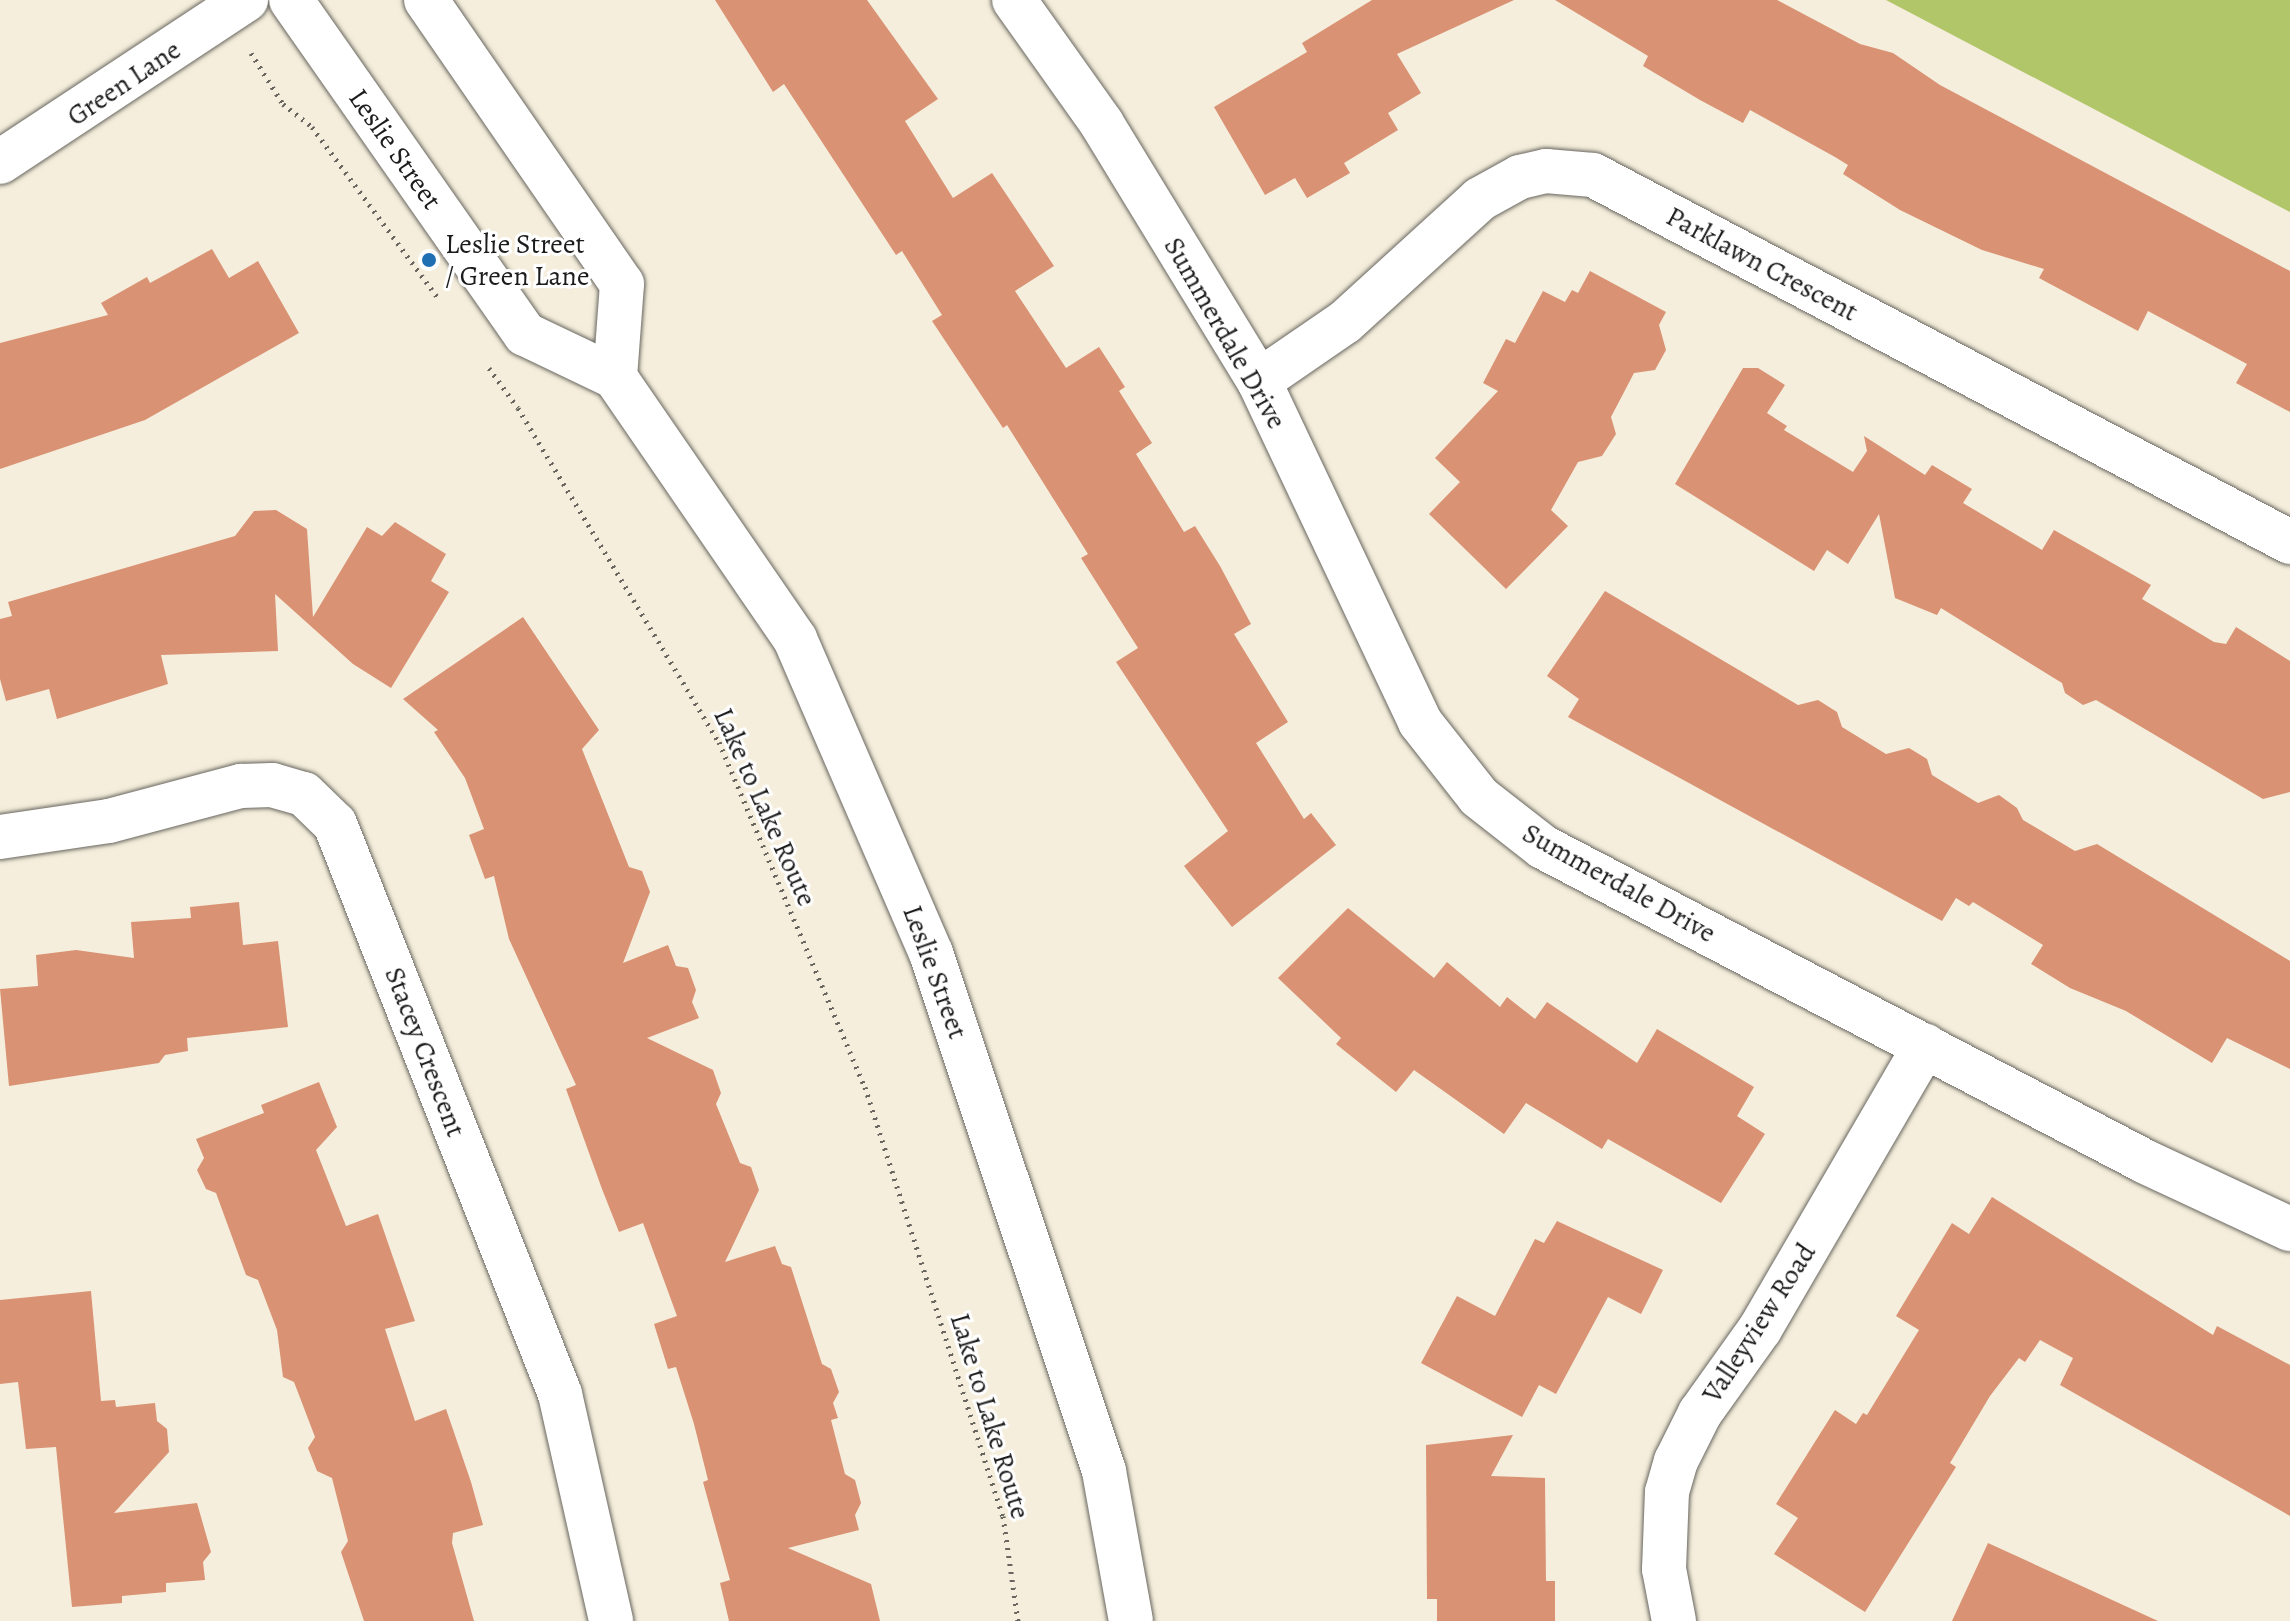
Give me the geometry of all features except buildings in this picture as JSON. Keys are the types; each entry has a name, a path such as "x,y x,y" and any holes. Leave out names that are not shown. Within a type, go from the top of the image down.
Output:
{"street":[{"name":"Green Lane","path":"0,162 246,0"},
{"name":"Leslie Street","path":"291,0 525,334 615,377 795,639 931,953 1104,1471 1131,1621"},
{"path":"426,0 622,284 615,377"},
{"name":"Summerdale Drive","path":"1014,0 1102,124 1259,381 1420,722 1479,797 1543,847 2146,1162 2290,1229"},
{"name":"Parklawn Crescent","path":"1259,381 1345,322 1480,199 1520,177 1546,171 1593,175 2290,542"},
{"name":"Stacey Crescent","path":"0,837 109,821 241,786 272,785 304,794 335,824 560,1394 611,1621"},
{"name":"Valleyview Road","path":"1674,1621 1664,1569 1667,1492 1676,1461 1700,1413 1760,1329 1925,1045"}],"path":[{"path":"283,104 312,127 443,306"},
{"name":"Lake to Lake Route","path":"481,357 518,408 719,742 865,1087 1003,1516 1018,1621"}],"green space":[{"path":"1886,0 2290,0 2290,212"}],"place":[{"name":"Leslie Street / Green Lane","path":"429,260"}]}
